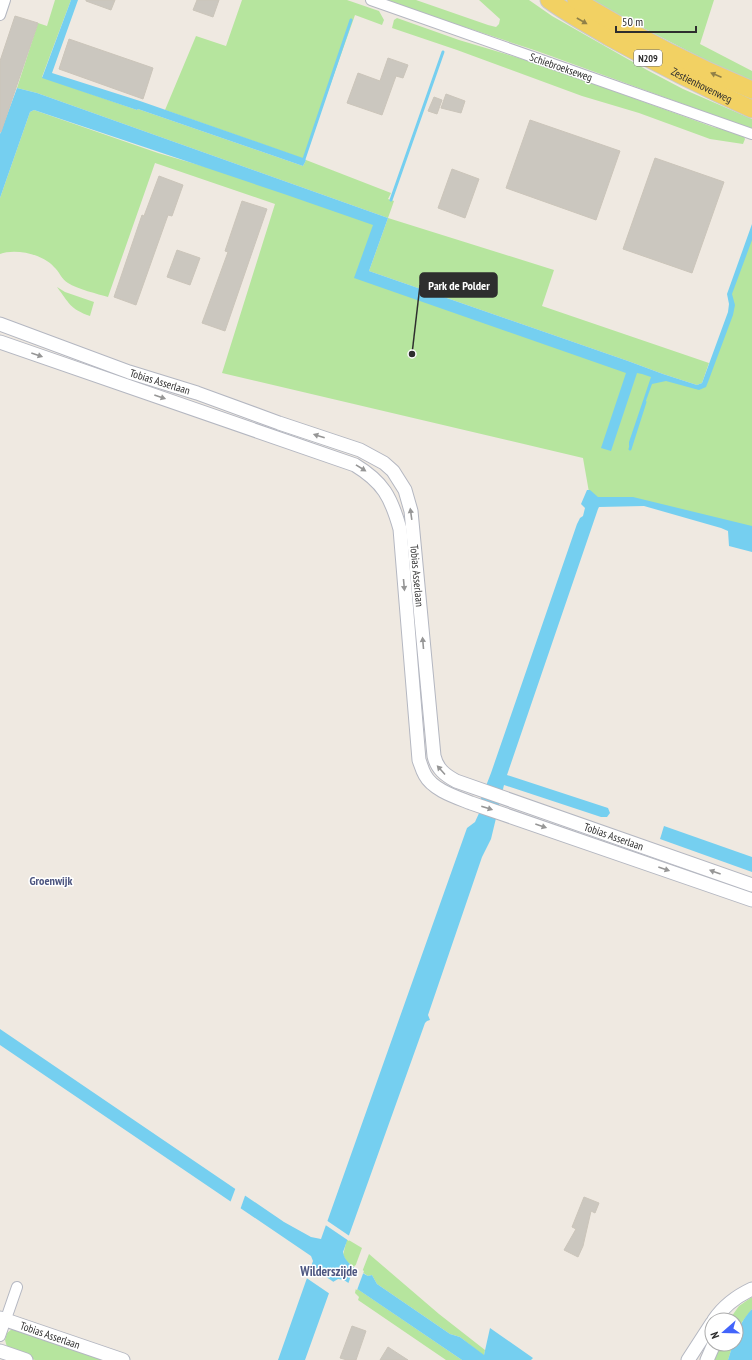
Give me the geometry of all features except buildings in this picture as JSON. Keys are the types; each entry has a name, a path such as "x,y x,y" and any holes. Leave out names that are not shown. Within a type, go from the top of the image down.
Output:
{"main road":[{"name":"Zestienhovenweg","path":"549,0 630,49 696,84 752,109"},
{"name":"Zestienhovenweg","path":"576,0 652,44 705,71 752,90"}],"street":[{"path":"0,15 5,0"},
{"name":"Schiebroekseweg","path":"371,0 752,134"},
{"name":"Tobias Asserlaan","path":"0,324 129,372 197,393 279,423 360,450 384,463 393,471 405,490 411,511 428,701 435,762 438,768 456,781 752,885"},
{"name":"Tobias Asserlaan","path":"0,342 355,465 368,472 378,482 393,506 400,529 419,760 425,775 435,787 471,803 752,900"},
{"path":"0,1336 3,1319 17,1287"},
{"path":"720,1312 733,1301 752,1289"},
{"path":"728,1312 733,1301"},
{"name":"Tobias Asserlaan","path":"3,1319 123,1360"},
{"path":"688,1360 704,1335"},
{"path":"0,1351 26,1360"}],"green space":[{"path":"55,0 71,0 42,77 303,166 306,160 391,193 388,199 394,201 388,218 37,93 17,88 38,23 47,26"},
{"path":"242,0 347,0 379,11 384,20 382,25 355,15 304,159 165,110 196,36 226,46"},
{"path":"383,0 416,0 496,27 499,24 500,19 479,0 529,0 552,16 647,70 683,89 752,119 752,129 537,51"},
{"path":"589,0 714,0 700,44 752,71 752,84"},
{"path":"397,18 459,40 542,65 713,127 743,134 745,139 743,144 710,139 639,113 582,96 392,28 394,20"},
{"path":"34,110 158,153 379,218 362,275 697,388 703,384 733,307 729,295 752,229 752,539 734,526 632,500 590,498 583,458 222,373 275,204 155,163 108,297 68,283 49,262 36,256 21,252 6,252 0,254 0,198 30,112"},
{"path":"388,218 554,270 542,306 709,363 702,383 697,385 663,374 369,271"},
{"path":"57,287 65,292 94,302 90,316 74,308"},
{"path":"347,1239 362,1248 355,1267 347,1262 343,1255"},
{"path":"369,1254 439,1314 485,1350 484,1356 460,1337 450,1334 377,1284 372,1275 368,1276 362,1272"},
{"path":"356,1288 462,1360 446,1360 358,1300 359,1297 355,1293"},
{"path":"752,1297 752,1309 744,1319 744,1312 735,1312 739,1306"},
{"path":"12,1329 114,1360 35,1360 19,1354 7,1347 5,1340 7,1333"},
{"path":"714,1352 730,1352 728,1360 711,1360"}],"water":[{"path":"71,0 78,0 52,73 140,101 303,158 306,160 303,166 138,109 137,110 42,78"},
{"path":"17,88 37,93 388,218 369,271 697,385 702,383 728,312 729,304 727,294 752,224 752,240 732,294 735,305 733,315 706,387 699,390 666,381 652,384 629,448 629,442 651,377 637,373 611,451 601,448 626,373 354,278 373,225 34,110 30,112 0,198 0,134"},
{"path":"587,490 590,490 598,497 633,497 752,526 752,552 729,546 728,531 721,528 644,506 599,507 507,775 608,808 610,813 607,817 601,817 504,785 491,839 482,857 428,1015 430,1020 425,1023 343,1252 346,1260 356,1269 368,1276 372,1275 377,1284 450,1334 460,1337 484,1355 490,1328 533,1358 531,1360 462,1360 344,1280 338,1279 333,1282 305,1360 278,1360 313,1261 311,1256 0,1045 0,1029 284,1222 311,1237 321,1239 467,828 475,822 480,811 477,809 491,773 577,524 583,516 585,508 581,504"},
{"path":"664,826 752,857 752,872 660,839"},
{"path":"752,1309 752,1360 728,1360 730,1352 744,1352 744,1320"}],"pier":[{"path":"236,1187 246,1193 240,1210 230,1203"},
{"path":"326,1220 351,1237 349,1241 324,1224"},
{"path":"309,1265 335,1283 330,1294 305,1277"},
{"path":"355,1265 364,1271 357,1290 348,1284"}],"waterway":[{"path":"303,162 351,20"},
{"path":"391,200 443,52"},
{"path":"630,449 645,402"}],"place":[{"name":"Park de Polder","path":"412,354"}],"district":[{"name":"Groenwijk","path":"51,880"},
{"name":"Wilderszijde","path":"329,1271"}]}
